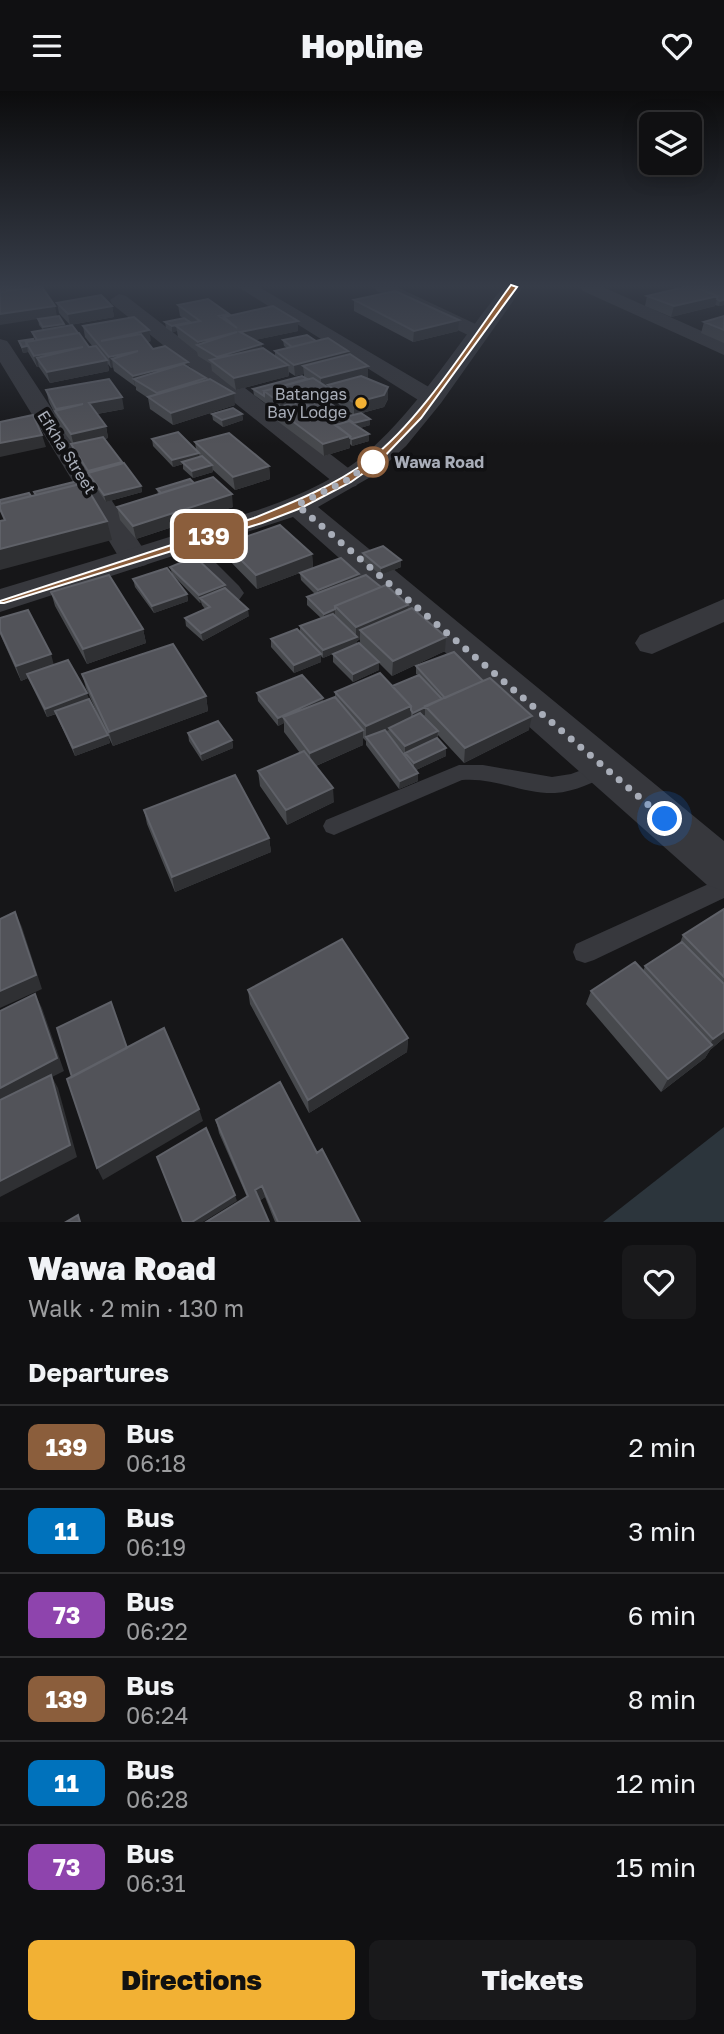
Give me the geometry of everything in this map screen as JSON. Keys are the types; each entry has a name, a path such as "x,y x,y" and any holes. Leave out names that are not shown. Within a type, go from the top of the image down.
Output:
{"street":[{"path":"169,340 347,480"},
{"path":"334,340 431,398"},
{"path":"0,601 181,545 297,505 347,480 382,453 418,417 472,340"},
{"path":"704,340 724,349"},
{"name":"Efkha Street","path":"0,345 135,559"},
{"path":"297,505 724,870"},
{"path":"181,545 247,612"},
{"path":"652,643 724,609"}],"lane":[{"path":"334,826 459,773 474,770 556,785 606,769"},
{"path":"584,952 724,887"}],"shaded area":[{"path":"724,1127 724,1222 603,1222"}],"building":[{"path":"28,340 33,340 22,347 19,341"},
{"path":"84,340 89,347 96,346 107,360 47,372 37,358 83,347 34,356 26,342"},
{"path":"95,340 146,340 153,349 165,346 188,362 133,376 112,359 138,351 109,357"},
{"path":"213,340 254,340 262,344 217,357 197,345"},
{"path":"283,340 314,340 316,341 292,347"},
{"path":"331,340 348,351 294,365 275,351"},
{"path":"263,348 288,365 234,378 210,360"},
{"path":"350,354 368,366 321,378 303,366"},
{"path":"183,364 206,378 157,393 134,379"},
{"path":"302,376 307,379 264,391 264,396 253,389"},
{"path":"361,376 388,387 384,395 354,403 328,385"},
{"path":"313,378 330,389 280,403 264,391"},
{"path":"109,379 122,397 89,403 106,426 71,434 55,411 83,404 56,409 46,390"},
{"path":"210,379 234,393 171,413 148,397"},
{"path":"324,399 347,415 329,420 306,404"},
{"path":"301,401 350,436 323,444 275,408"},
{"path":"233,408 242,414 222,420 212,414"},
{"path":"361,413 370,419 354,423 345,417"},
{"path":"33,415 42,435 0,443 0,422"},
{"path":"349,421 369,434 350,438 336,425"},
{"path":"178,432 199,453 172,460 152,439"},
{"path":"229,433 269,466 233,477 195,442"},
{"path":"103,437 122,462 88,471 71,444"},
{"path":"202,456 212,465 192,471 182,462"},
{"path":"124,463 141,486 104,495 88,473"},
{"path":"213,477 232,494 133,526 117,507"},
{"path":"190,479 194,483 161,493 157,489"},
{"path":"78,481 80,484 36,495 34,492"},
{"path":"84,483 107,521 0,549 0,521 5,520 0,504"},
{"path":"29,493 31,496 0,504 0,500"},
{"path":"280,525 312,554 256,575 225,544"},
{"path":"383,546 401,560 381,568 363,553"},
{"path":"195,557 225,585 199,595 170,567"},
{"path":"341,558 359,574 318,590 300,573"},
{"path":"167,568 187,594 152,606 133,579"},
{"path":"109,575 143,629 83,649 51,592"},
{"path":"366,575 381,587 335,606 335,609 324,614 307,597"},
{"path":"386,585 408,605 356,627 335,606"},
{"path":"225,588 248,609 201,633 185,618 210,607 200,598"},
{"path":"412,608 446,637 393,661 360,630"},
{"path":"28,610 51,654 16,666 0,631 0,618"},
{"path":"333,614 357,637 323,650 300,626"},
{"path":"297,629 321,654 294,665 271,639"},
{"path":"359,643 379,662 353,674 333,654"},
{"path":"173,644 206,696 109,732 82,674"},
{"path":"454,652 483,681 445,698 416,666"},
{"path":"68,660 87,693 45,709 27,674"},
{"path":"380,673 411,706 366,726 335,692"},
{"path":"302,675 323,698 278,718 257,693"},
{"path":"419,675 442,699 413,713 411,706 392,686"},
{"path":"490,678 532,716 465,748 425,706"},
{"path":"335,697 363,730 310,753 283,717"},
{"path":"89,699 108,735 73,748 55,711"},
{"path":"420,713 438,731 405,746 389,728"},
{"path":"218,721 232,740 201,754 188,733"},
{"path":"385,730 418,773 400,781 366,737"},
{"path":"437,738 446,748 414,763 405,753"},
{"path":"304,751 333,788 286,810 258,771"},
{"path":"235,775 269,838 172,877 144,810"},
{"path":"724,909 724,977 683,935"},
{"path":"15,912 36,975 0,991 0,919"},
{"path":"342,939 408,1038 308,1100 248,990"},
{"path":"682,942 724,984 724,1031 713,1039 645,966"},
{"path":"635,962 712,1045 668,1079 591,991"},
{"path":"35,994 57,1058 0,1088 0,1011"},
{"path":"111,1002 127,1048 72,1077 57,1028"},
{"path":"164,1028 199,1109 97,1168 67,1079"},
{"path":"51,1075 70,1145 0,1181 0,1100"},
{"path":"280,1082 317,1153 322,1149 360,1222 278,1222 262,1186 255,1190 269,1222 206,1222 248,1196 216,1120"},
{"path":"206,1128 235,1195 192,1222 183,1222 157,1157"},
{"path":"78,1215 80,1222 66,1222"}],"bus line":[{"name":"139","path":"0,601 258,520 297,505 347,480 375,460 418,417 472,340"}],"place":[{"name":"Batangas Bay Lodge","path":"361,403"},
{"name":"Wawa Road","path":"373,462"}],"route":[{"path":"373,462 375,460 347,480 297,505 665,819"}]}
